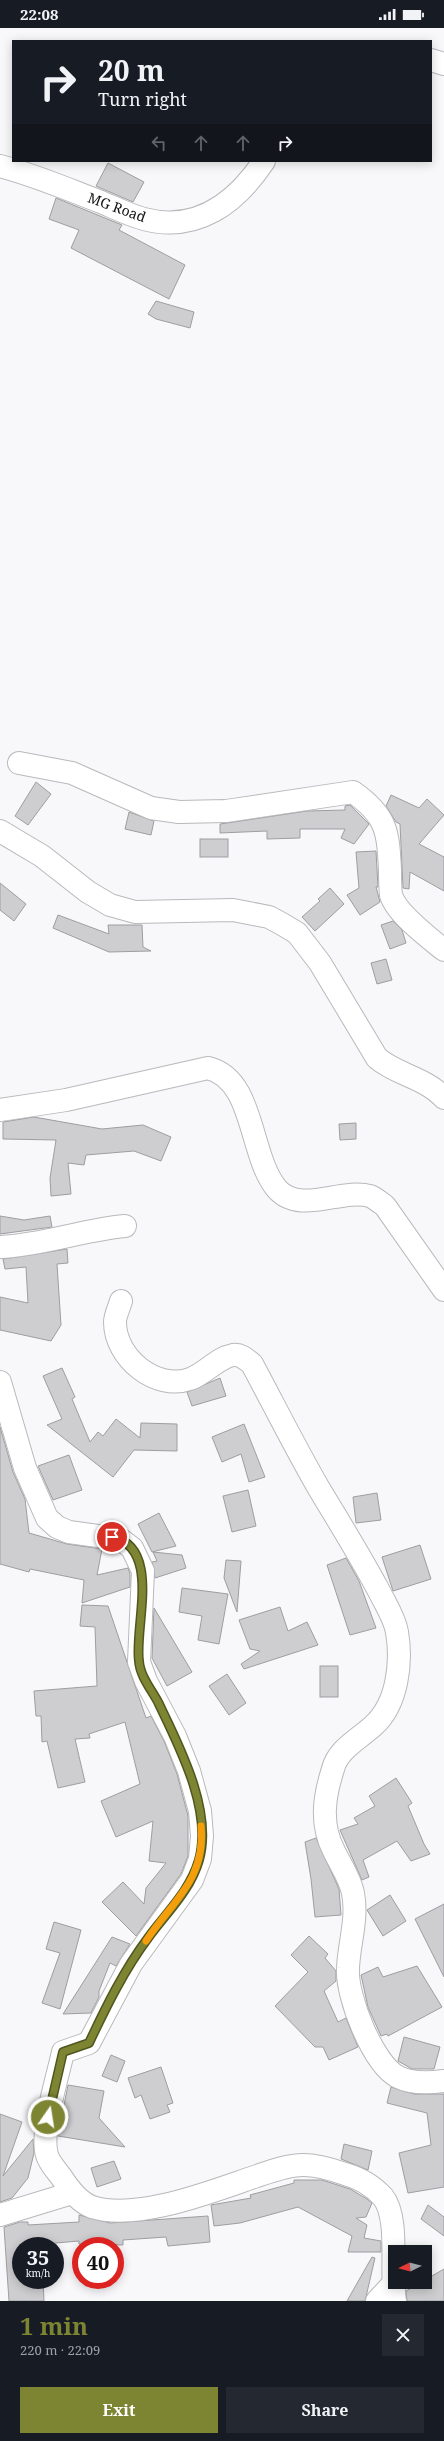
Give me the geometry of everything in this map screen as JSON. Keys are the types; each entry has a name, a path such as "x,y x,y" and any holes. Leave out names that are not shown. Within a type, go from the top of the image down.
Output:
{"street":[{"path":"432,60 444,64"},
{"name":"MG Road","path":"0,166 25,173 144,219 171,222 197,218 216,211 237,195 263,162"},
{"path":"19,763 72,773 151,808 179,812 226,811 353,792 372,806 383,822 388,840 392,896 416,928 444,950"},
{"path":"0,831 42,856 88,892 110,905 135,912 233,910 269,917 297,933 320,963 377,1058 389,1068 430,1086 444,1098"},
{"path":"0,1110 66,1100 208,1068 218,1070 227,1076 241,1095 266,1172 278,1190 290,1199 302,1201 356,1194 371,1196 385,1206 444,1290"},
{"path":"0,1247 25,1246 64,1238 89,1230 125,1226"},
{"path":"120,1301 115,1322 120,1342 139,1369 156,1379 177,1382 191,1379 232,1356 243,1356 252,1364 316,1484 368,1571 397,1628 400,1651 397,1681 388,1706 375,1725 347,1746 333,1766 323,1821 332,1848 353,1892 356,1916 348,1969 350,1993 366,2033 384,2065 398,2077 426,2083 444,2081"},
{"path":"0,1382 25,1468 47,1518 57,1527 69,1532 120,1539 132,1548 143,1571 138,1662 189,1771 200,1811 202,1830 200,1859 192,1880 130,1964 89,2043 63,2052 55,2092 49,2107 47,2155 72,2193 91,2206 112,2210 146,2208 198,2196 280,2170 302,2165 322,2166 354,2177 370,2186 383,2198 390,2213 393,2293 377,2301"},
{"path":"0,2215 72,2193"}],"building":[{"path":"108,163 144,182 133,202 96,186"},
{"path":"56,198 122,225 119,230 185,265 169,299 71,248 79,230 49,219"},
{"path":"156,301 194,312 190,328 156,319 148,314"},
{"path":"36,782 51,794 28,825 15,816"},
{"path":"391,795 419,808 427,799 444,815 419,844 444,857 444,891 410,872 409,889 403,888 400,824 396,822 386,806"},
{"path":"350,805 369,824 354,844 341,838 345,829 300,829 300,838 267,839 267,831 220,833 220,824 307,811 345,810 345,806"},
{"path":"129,812 154,821 151,835 125,829"},
{"path":"200,839 228,839 228,857 200,857"},
{"path":"376,851 378,887 376,887 380,902 360,915 347,895 359,888 356,852"},
{"path":"0,883 26,904 14,921 0,910"},
{"path":"330,888 344,904 315,931 302,917 320,901 318,899"},
{"path":"58,915 109,934 108,925 142,925 143,947 151,951 109,952 53,928"},
{"path":"393,921 402,930 406,943 390,949 381,925"},
{"path":"386,959 392,980 377,984 371,963"},
{"path":"34,1117 102,1129 143,1125 171,1137 161,1161 134,1151 86,1155 84,1165 68,1163 71,1194 51,1196 50,1178 56,1140 3,1139 3,1122"},
{"path":"356,1123 356,1139 340,1140 339,1124"},
{"path":"0,1216 24,1220 50,1216 52,1227 0,1234"},
{"path":"67,1249 68,1263 57,1264 61,1325 51,1341 0,1330 0,1297 28,1303 26,1267 5,1269 3,1259"},
{"path":"62,1368 75,1397 72,1399 90,1442 98,1432 103,1436 116,1419 140,1438 141,1423 177,1424 177,1451 134,1450 113,1477 47,1425 62,1419 43,1376"},
{"path":"220,1378 226,1396 192,1406 187,1392"},
{"path":"244,1424 265,1477 249,1482 241,1454 222,1462 212,1437"},
{"path":"0,1427 13,1472 25,1499 29,1533 67,1544 102,1549 97,1575 128,1568 130,1574 130,1587 82,1603 84,1580 30,1569 29,1572 0,1564"},
{"path":"69,1455 82,1490 53,1500 38,1466"},
{"path":"248,1490 256,1526 232,1532 223,1496"},
{"path":"377,1493 381,1520 356,1523 353,1497"},
{"path":"159,1513 176,1546 152,1552 138,1524"},
{"path":"420,1545 431,1579 393,1591 382,1557"},
{"path":"153,1552 182,1555 186,1568 155,1578 152,1562 157,1561"},
{"path":"346,1558 359,1581 376,1628 350,1635 327,1565"},
{"path":"226,1560 241,1561 237,1612 224,1578"},
{"path":"182,1588 228,1594 219,1644 198,1640 202,1616 179,1612"},
{"path":"82,1605 108,1606 146,1718 151,1716 164,1741 177,1774 188,1816 188,1856 181,1874 136,1936 102,1902 123,1882 144,1904 146,1888 166,1863 149,1861 153,1821 116,1837 101,1801 140,1784 125,1722 89,1734 90,1738 75,1739 85,1782 58,1788 47,1741 42,1742 41,1716 36,1716 34,1691 97,1686 95,1627 80,1626"},
{"path":"280,1607 288,1631 307,1622 318,1645 244,1669 241,1664 260,1651 250,1649 239,1620"},
{"path":"154,1608 192,1672 167,1686 152,1658"},
{"path":"320,1666 338,1666 338,1697 320,1697"},
{"path":"227,1674 246,1703 229,1715 209,1686"},
{"path":"396,1778 412,1803 408,1806 424,1844 430,1854 411,1861 397,1841 363,1860 369,1877 362,1880 340,1830 358,1824 354,1818 375,1806 369,1796"},
{"path":"316,1838 339,1889 341,1915 315,1917 305,1842"},
{"path":"390,1895 406,1921 383,1936 367,1910"},
{"path":"444,1904 444,1977 415,1919"},
{"path":"54,1922 81,1930 60,2009 42,2003 60,1953 46,1949"},
{"path":"309,1936 328,1954 325,1958 336,1971 336,1981 324,1991 338,2022 346,2018 358,2047 329,2060 323,2047 315,2047 275,2006 308,1972 291,1955"},
{"path":"112,1937 130,1944 116,1966 110,1963 99,1991 99,1997 91,2013 63,2014"},
{"path":"417,1966 442,2007 388,2036 387,2034 381,2036 368,2007 361,1975 378,1967 383,1977"},
{"path":"404,2037 440,2047 434,2069 412,2069 398,2061"},
{"path":"111,2055 125,2061 117,2082 102,2076"},
{"path":"161,2067 173,2103 167,2105 170,2112 150,2119 141,2095 135,2098 128,2078"},
{"path":"68,2085 104,2091 99,2118 125,2147 58,2136"},
{"path":"391,2087 414,2094 444,2094 444,2187 408,2193 399,2153 431,2145 427,2113 387,2103"},
{"path":"0,2114 22,2122 3,2176 33,2139 34,2153 28,2178 12,2198 0,2202"},
{"path":"344,2144 372,2151 368,2170 341,2159"},
{"path":"114,2161 121,2179 97,2187 91,2168"},
{"path":"294,2180 322,2180 350,2189 372,2203 366,2217 356,2218 367,2225 364,2238 381,2241 381,2252 348,2252 352,2236 298,2207 240,2223 214,2226 211,2205 251,2198 250,2195 294,2183"},
{"path":"428,2205 444,2217 444,2236 421,2219"},
{"path":"79,2215 110,2223 208,2216 210,2242 168,2246 166,2237 124,2240 124,2237 72,2237 72,2242 64,2242 64,2237 12,2237 12,2289 43,2289 44,2301 9,2301 4,2227 20,2222 28,2222 28,2225 79,2222"},
{"path":"372,2257 375,2258 365,2301 347,2301"},
{"path":"444,2269 444,2301 407,2301 406,2291 409,2289 432,2289 432,2276"}],"slow traffic":[{"path":"146,1941 178,1902 192,1880 200,1859 202,1836 201,1826"}],"route":[{"path":"48,2117 49,2107 55,2092 63,2052 89,2043 130,1964 148,1938 178,1902 192,1880 200,1859 202,1836 200,1811 189,1771 174,1736 138,1662 143,1571 132,1548 120,1539 112,1537"}]}
